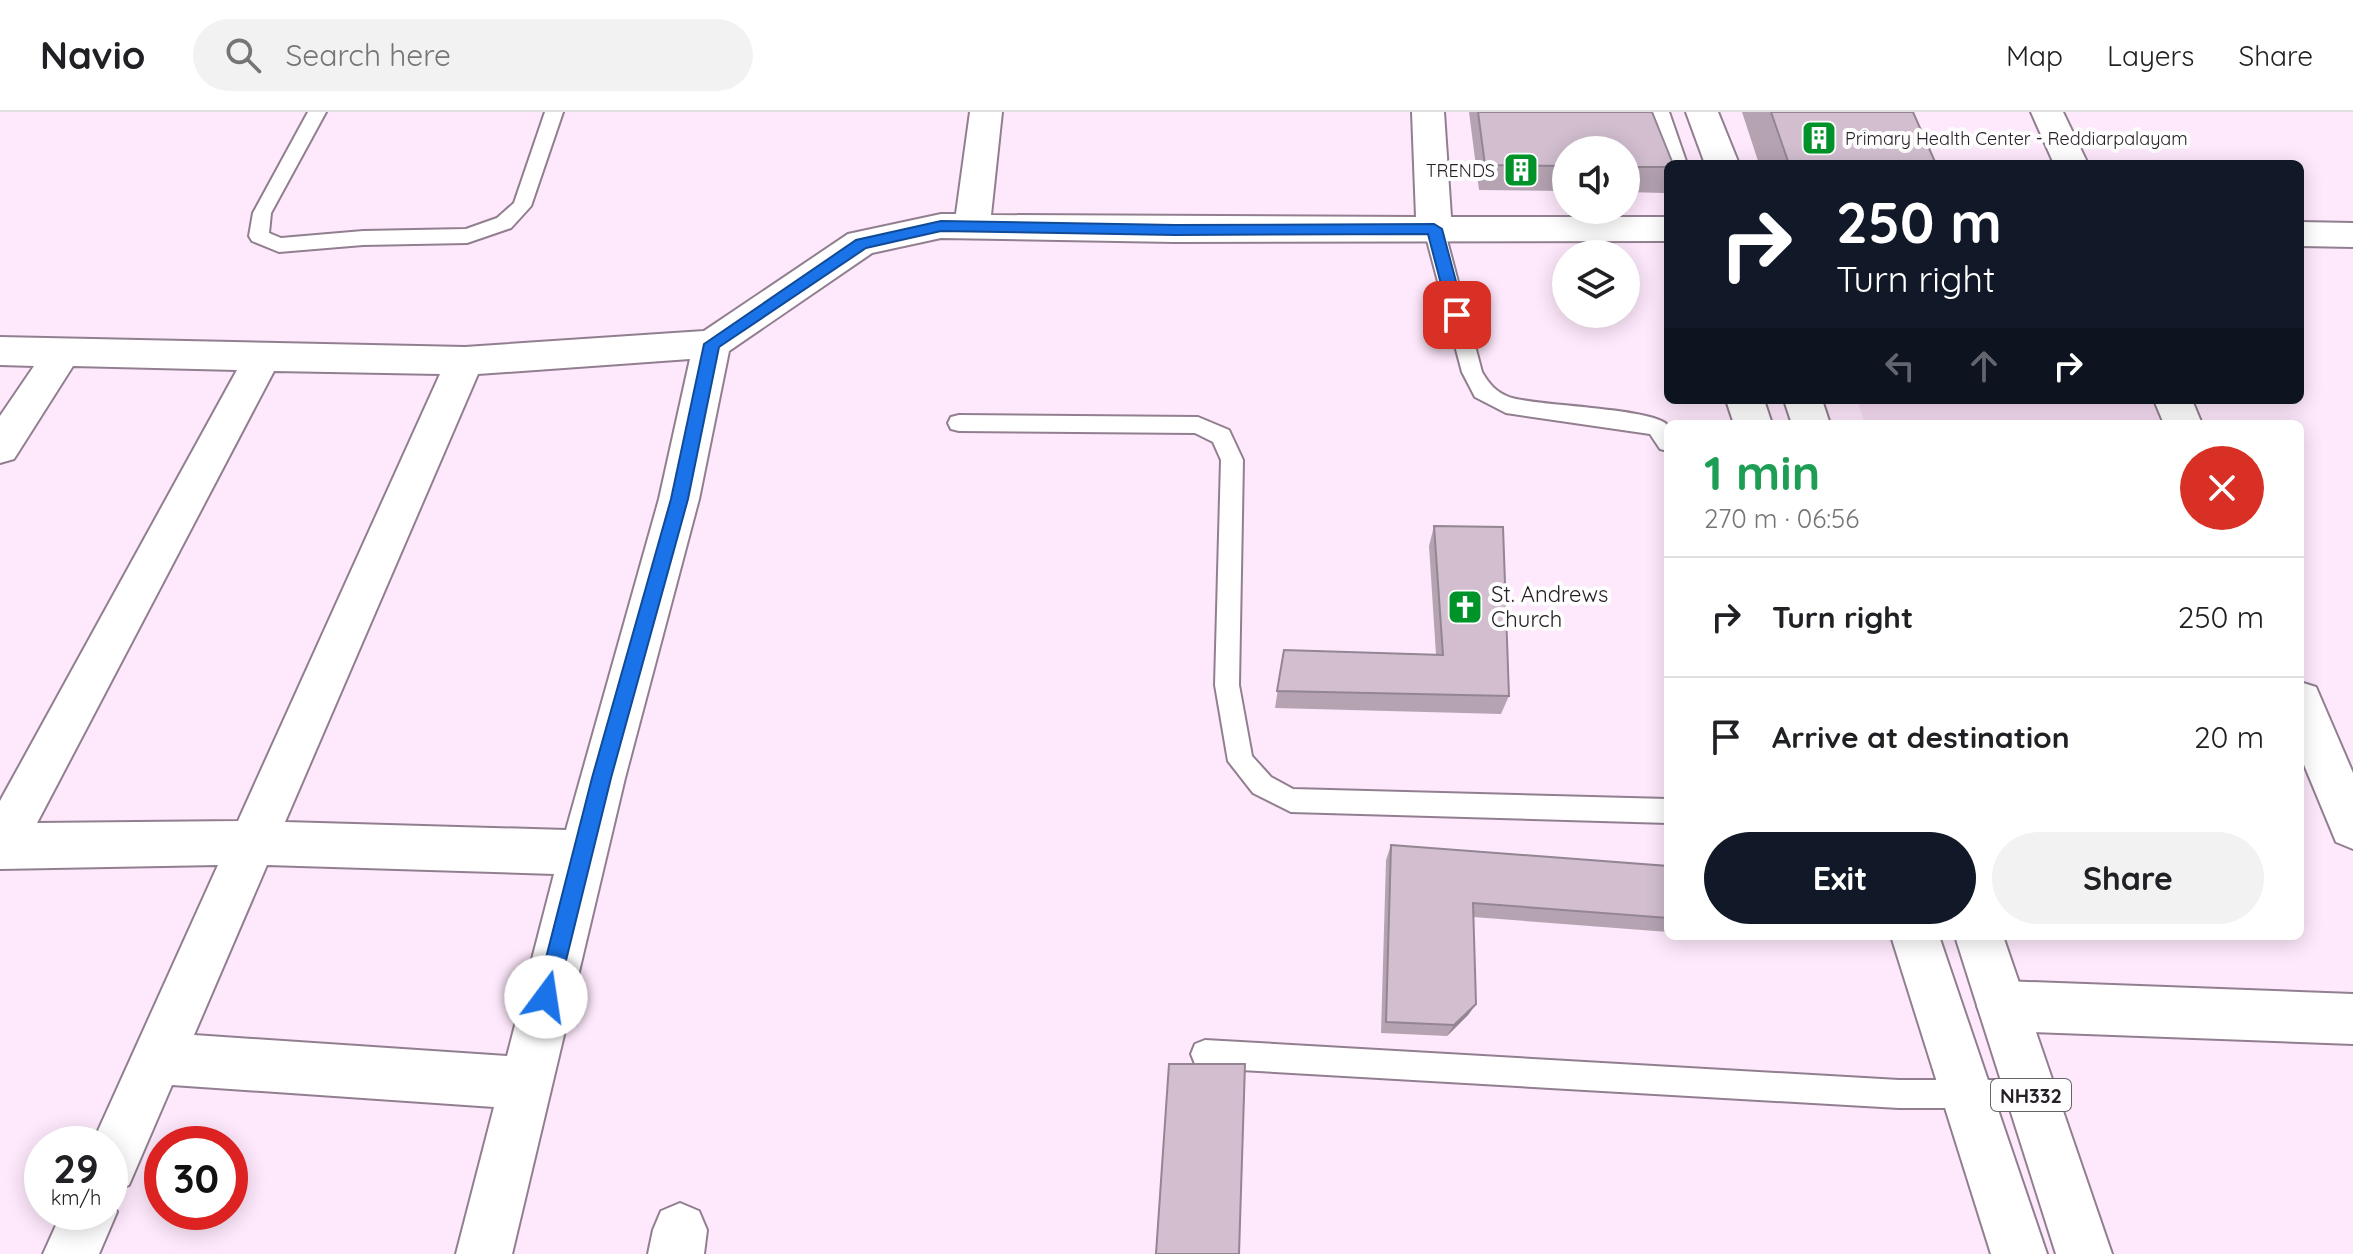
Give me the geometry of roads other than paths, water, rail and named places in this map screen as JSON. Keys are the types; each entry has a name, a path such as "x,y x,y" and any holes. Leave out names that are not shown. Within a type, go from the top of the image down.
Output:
{"main road":[{"path":"972,227 986,112"},
{"path":"1428,112 1434,229"},
{"path":"1653,112 1669,160"},
{"path":"1702,112 1720,160"},
{"path":"2047,112 2069,160"},
{"path":"0,351 465,361 712,344 861,243 941,226 1664,229"},
{"path":"2304,234 2353,235"},
{"path":"484,1254 583,853 679,499 712,344"},
{"path":"0,448 63,352"},
{"path":"263,356 0,845 252,843 583,853"},
{"path":"127,1126 465,361"},
{"path":"2304,711 2353,827"},
{"name":"NH332","path":"1916,940 2019,1254"},
{"name":"NH332","path":"1980,940 2084,1254"},
{"path":"2002,1006 2353,1019"},
{"path":"157,1058 524,1083"},
{"path":"71,1254 82,1230"}],"lane":[{"path":"317,112 262,213 259,236 279,245 363,238 467,236 504,223 522,206 554,112"},
{"path":"1434,229 1472,372 1482,391 1506,405 1631,421 1657,428 1664,438"},
{"path":"959,423 1198,425 1221,436 1232,460 1227,685 1240,761 1262,785 1291,800 1664,811"},
{"path":"1205,1054 1899,1094 2030,1094"}],"place":[{"name":"Primary Health Center - Reddiarpalayam","path":"1819,138"},
{"name":"TRENDS","path":"1521,170"},
{"name":"St. Andrews Church","path":"1465,607"}]}
